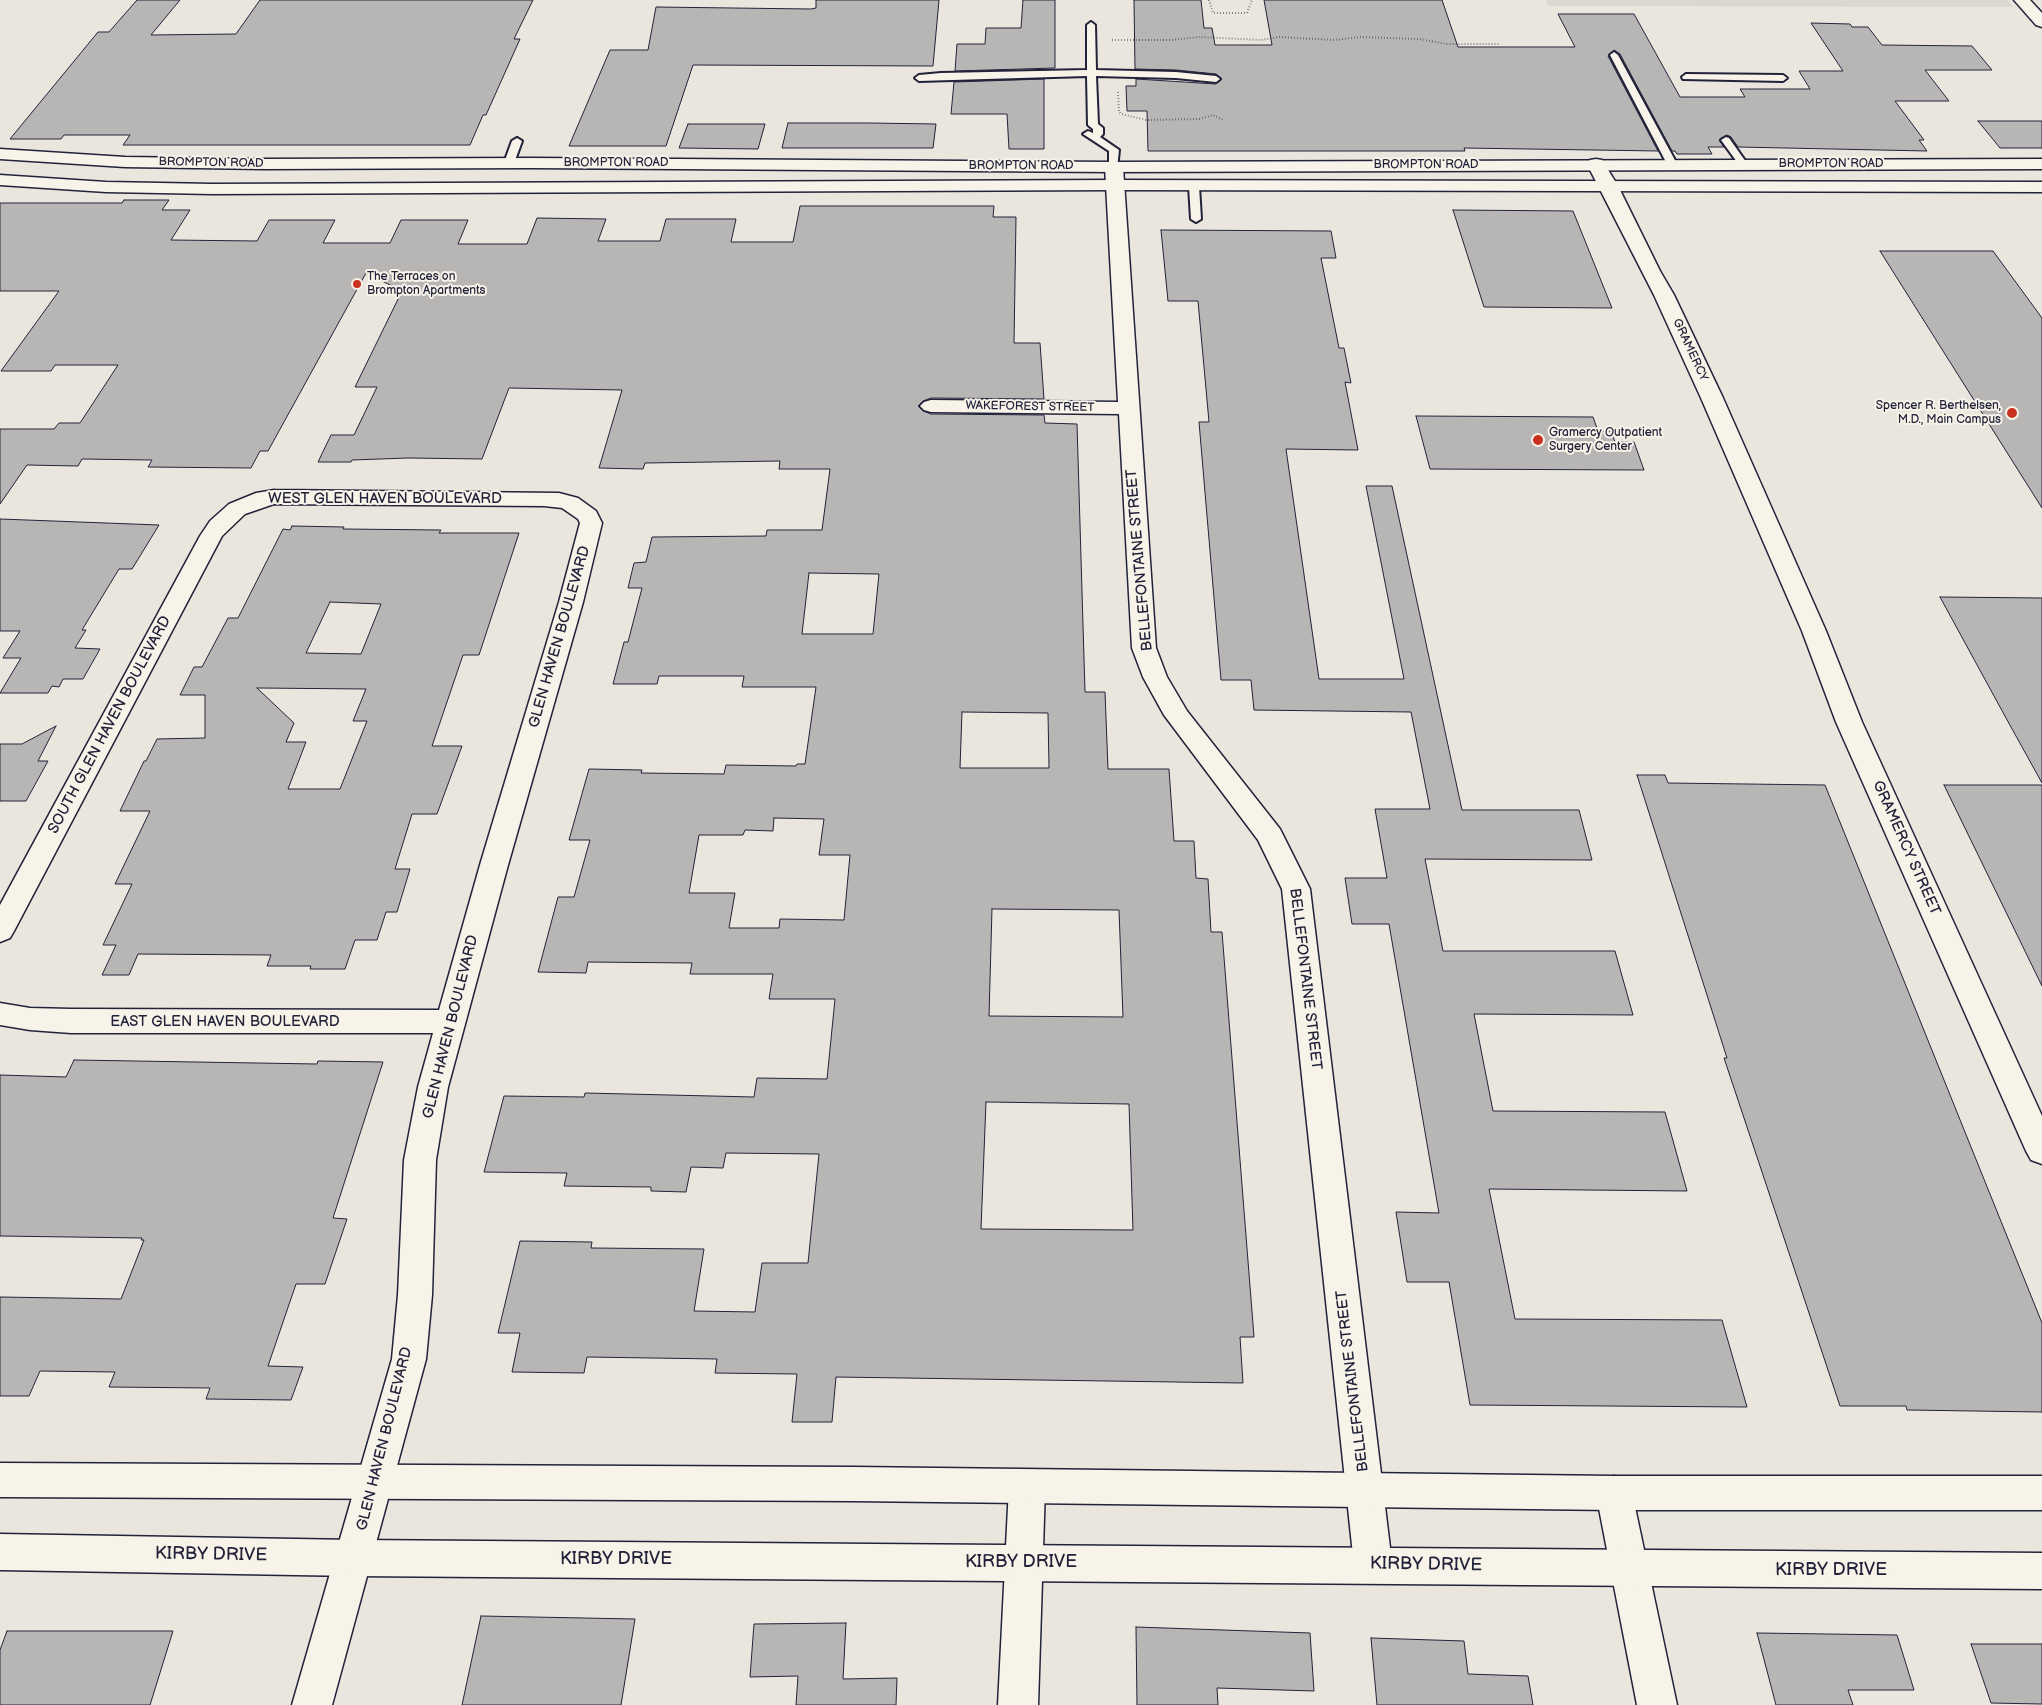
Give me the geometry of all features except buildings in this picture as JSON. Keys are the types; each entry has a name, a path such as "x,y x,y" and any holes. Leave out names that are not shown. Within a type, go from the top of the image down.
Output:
{"street":[{"path":"2022,0 2042,22"},
{"name":"BROMPTON ROAD","path":"0,154 125,162 266,164 637,163 1115,176 1194,186 2042,187"},
{"path":"631,186 637,163"},
{"name":"BROMPTON ROAD","path":"0,180 106,187 631,186 1596,164 2042,164"},
{"name":"GRAMERCY","path":"1596,164 1668,304 1776,541"},
{"path":"1836,164 1849,187"},
{"name":"BELLEFONTAINE STREET","path":"1115,176 1144,648 1155,677 1177,715 1238,798 1270,836 1296,889 1373,1564"},
{"name":"WAKEFOREST STREET","path":"931,406 1129,408"},
{"name":"WEST GLEN HAVEN BOULEVARD","path":"180,593 218,526 237,509 264,498 559,500 580,509 588,516 591,523 590,530"},
{"name":"GLEN HAVEN BOULEVARD","path":"312,1705 355,1558 409,1359 415,1295 420,1160 433,1087 590,530"},
{"name":"GRAMERCY STREET","path":"1776,541 1846,715 2042,1152"},
{"name":"SOUTH GLEN HAVEN BOULEVARD","path":"0,931 180,593"},
{"name":"EAST GLEN HAVEN BOULEVARD","path":"0,1014 30,1019 71,1021 450,1022"},
{"path":"0,1480 844,1484 1614,1493 2042,1494"},
{"path":"1018,1705 1027,1487"},
{"path":"1614,1493 1657,1705"},
{"name":"KIRBY DRIVE","path":"0,1552 355,1558 1373,1564 1630,1569 2042,1571"}],"lane":[{"path":"1091,25 1093,125 1088,128 1088,135 1114,150 1115,176"},
{"path":"1614,55 1672,164"},
{"path":"919,78 1092,73 1176,75 1216,79"},
{"path":"1686,77 1784,78"},
{"path":"509,163 517,140"},
{"path":"1726,140 1743,164"},
{"path":"1194,186 1196,219"}],"path":[{"path":"1209,0 1213,13 1247,13 1252,0"},
{"path":"1091,40 1172,40 1199,37 1261,40 1278,37 1335,40 1360,37 1419,39 1447,44 1499,44"},
{"path":"1116,74 1119,112 1121,114 1146,120 1200,119 1213,115 1223,120"}],"shaded area":[{"path":"1546,0 2008,0 2014,7 1549,6"}],"place":[{"name":"The Terraces on Brompton Apartments","path":"357,284"},
{"name":"Spencer R. Berthelsen, M.D., Main Campus","path":"2012,413"},
{"name":"Gramercy Outpatient Surgery Center","path":"1538,440"}]}
